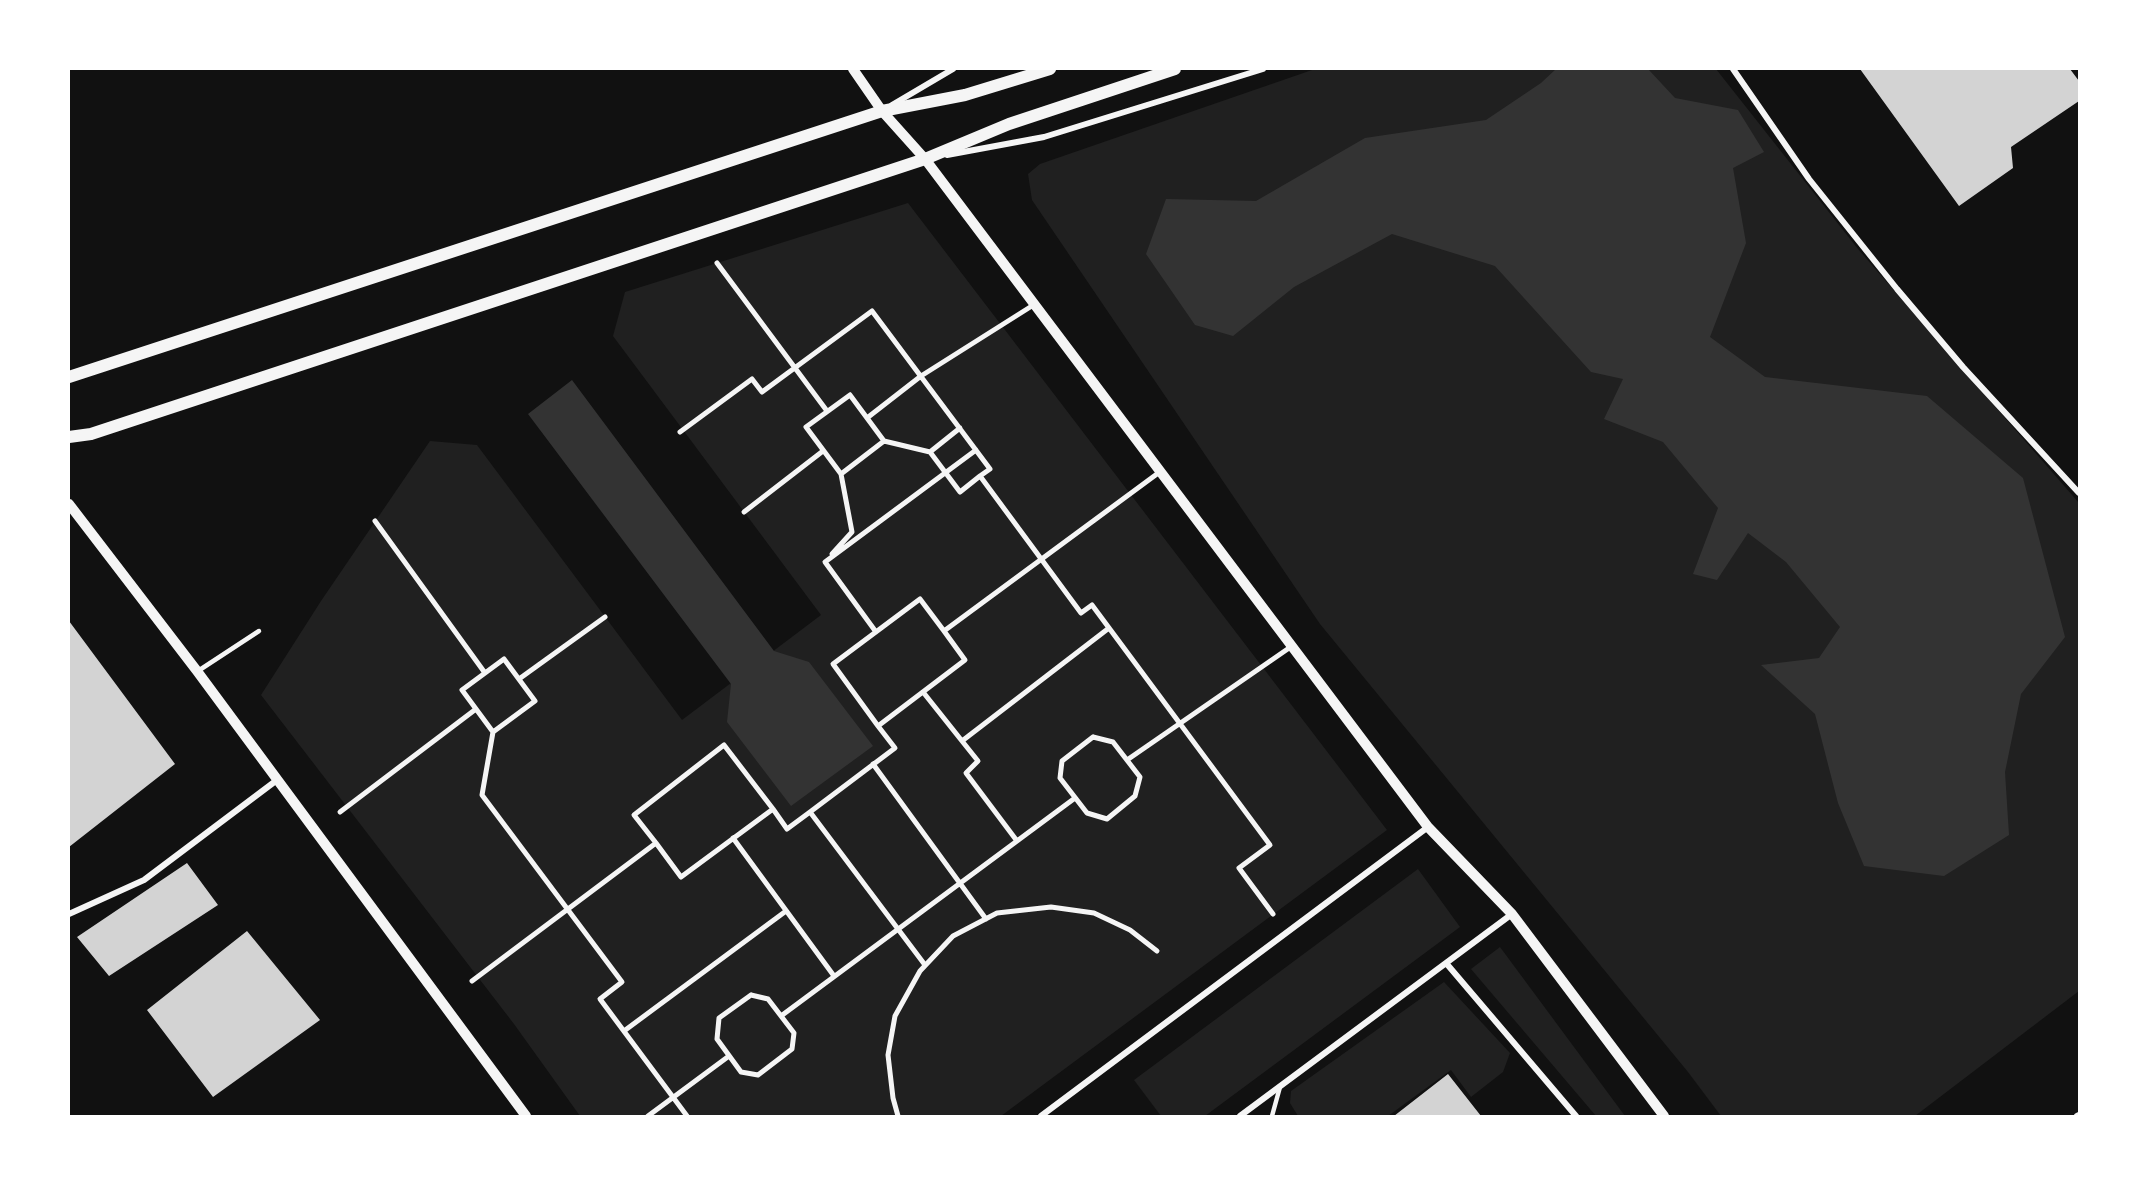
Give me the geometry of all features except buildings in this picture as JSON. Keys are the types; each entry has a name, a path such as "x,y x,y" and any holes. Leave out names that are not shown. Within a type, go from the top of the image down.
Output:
{"main road":[{"path":"70,377 882,111 965,95 1050,69"},
{"path":"69,438 91,434 925,159 1009,124 1175,69"}],"street":[{"path":"853,69 882,111 925,159 1035,304 1428,827 1512,914 1664,1116"},
{"path":"882,111 953,69"},
{"path":"925,159 1044,137 1263,69"},
{"path":"1732,69 1809,179 1897,289 1963,368 2079,493"},
{"path":"717,263 827,411"},
{"path":"867,418 921,376 1035,304"},
{"path":"680,432 752,379 762,392 872,311 990,469 960,492 930,452 884,441 850,395 806,427 841,474 852,532 825,562"},
{"path":"930,452 960,428"},
{"path":"841,474 884,441"},
{"path":"825,562 976,450"},
{"path":"744,512 823,451"},
{"path":"944,631 1161,471"},
{"path":"980,476 1082,613 1092,605 1270,845 1239,868 1273,914"},
{"path":"69,504 197,671 526,1116"},
{"path":"375,522 485,672"},
{"path":"825,562 876,632"},
{"path":"773,809 681,877 634,814 724,745 773,809 788,829 895,748 878,726 833,664 920,599 965,660 878,726"},
{"path":"519,679 605,616"},
{"path":"963,741 1109,628"},
{"path":"1127,760 1292,646"},
{"path":"493,732 462,690 504,659 535,701 493,732 482,795 622,982 600,999 687,1116"},
{"path":"923,692 978,761 966,773 1017,842"},
{"path":"340,812 476,709"},
{"path":"1093,737 1113,742 1140,777 1135,796 1107,819 1087,813 1075,798 1060,778 1062,761 1093,737"},
{"path":"873,764 986,919"},
{"path":"69,914 144,880 277,780"},
{"path":"781,1016 1075,798"},
{"path":"810,812 925,965"},
{"path":"1041,1116 1428,827"},
{"path":"733,838 834,976"},
{"path":"472,981 656,843"},
{"path":"898,1116 893,1098 888,1055 895,1016 920,971 953,936 997,913 1051,907 1094,913 1130,930 1157,951"},
{"path":"624,1031 786,911"},
{"path":"1240,1116 1512,914"},
{"path":"1446,963 1576,1116"},
{"path":"751,995 768,999 794,1033 792,1049 758,1076 741,1072 729,1056 717,1039 719,1018 751,995"},
{"path":"648,1116 729,1056"}],"lane":[{"path":"197,671 259,631"},
{"path":"1272,1116 1280,1086"}],"shaded area":[{"path":"1315,69 1716,69 1858,249 2079,503 2079,991 1915,1116 1721,1116 1688,1072 1320,624 1032,200 1028,174 1040,164"},
{"path":"1556,69 1648,69 1675,98 1738,110 1764,152 1733,168 1746,243 1710,337 1765,377 1927,396 2023,478 2065,637 2021,694 2005,772 2009,835 1944,876 1864,866 1838,803 1815,714 1761,665 1819,658 1840,627 1786,562 1748,533 1717,580 1693,574 1718,508 1663,442 1604,419 1623,379 1591,372 1495,266 1392,234 1294,287 1233,336 1195,325 1146,254 1166,199 1256,201 1365,138 1486,120 1541,83"},
{"path":"908,203 1387,830 1001,1116 580,1116 514,1024 261,695 321,601 430,441 477,445 682,720 821,615 613,336 625,292"},
{"path":"572,380 774,651 809,662 873,746 791,806 727,722 731,684 528,414"},
{"path":"1418,869 1460,927 1205,1116 1161,1116 1134,1080"},
{"path":"1500,947 1625,1116 1596,1116 1471,969"},
{"path":"1444,982 1510,1053 1503,1072 1471,1097 1451,1070 1388,1116 1298,1116 1290,1103 1291,1091"}]}
